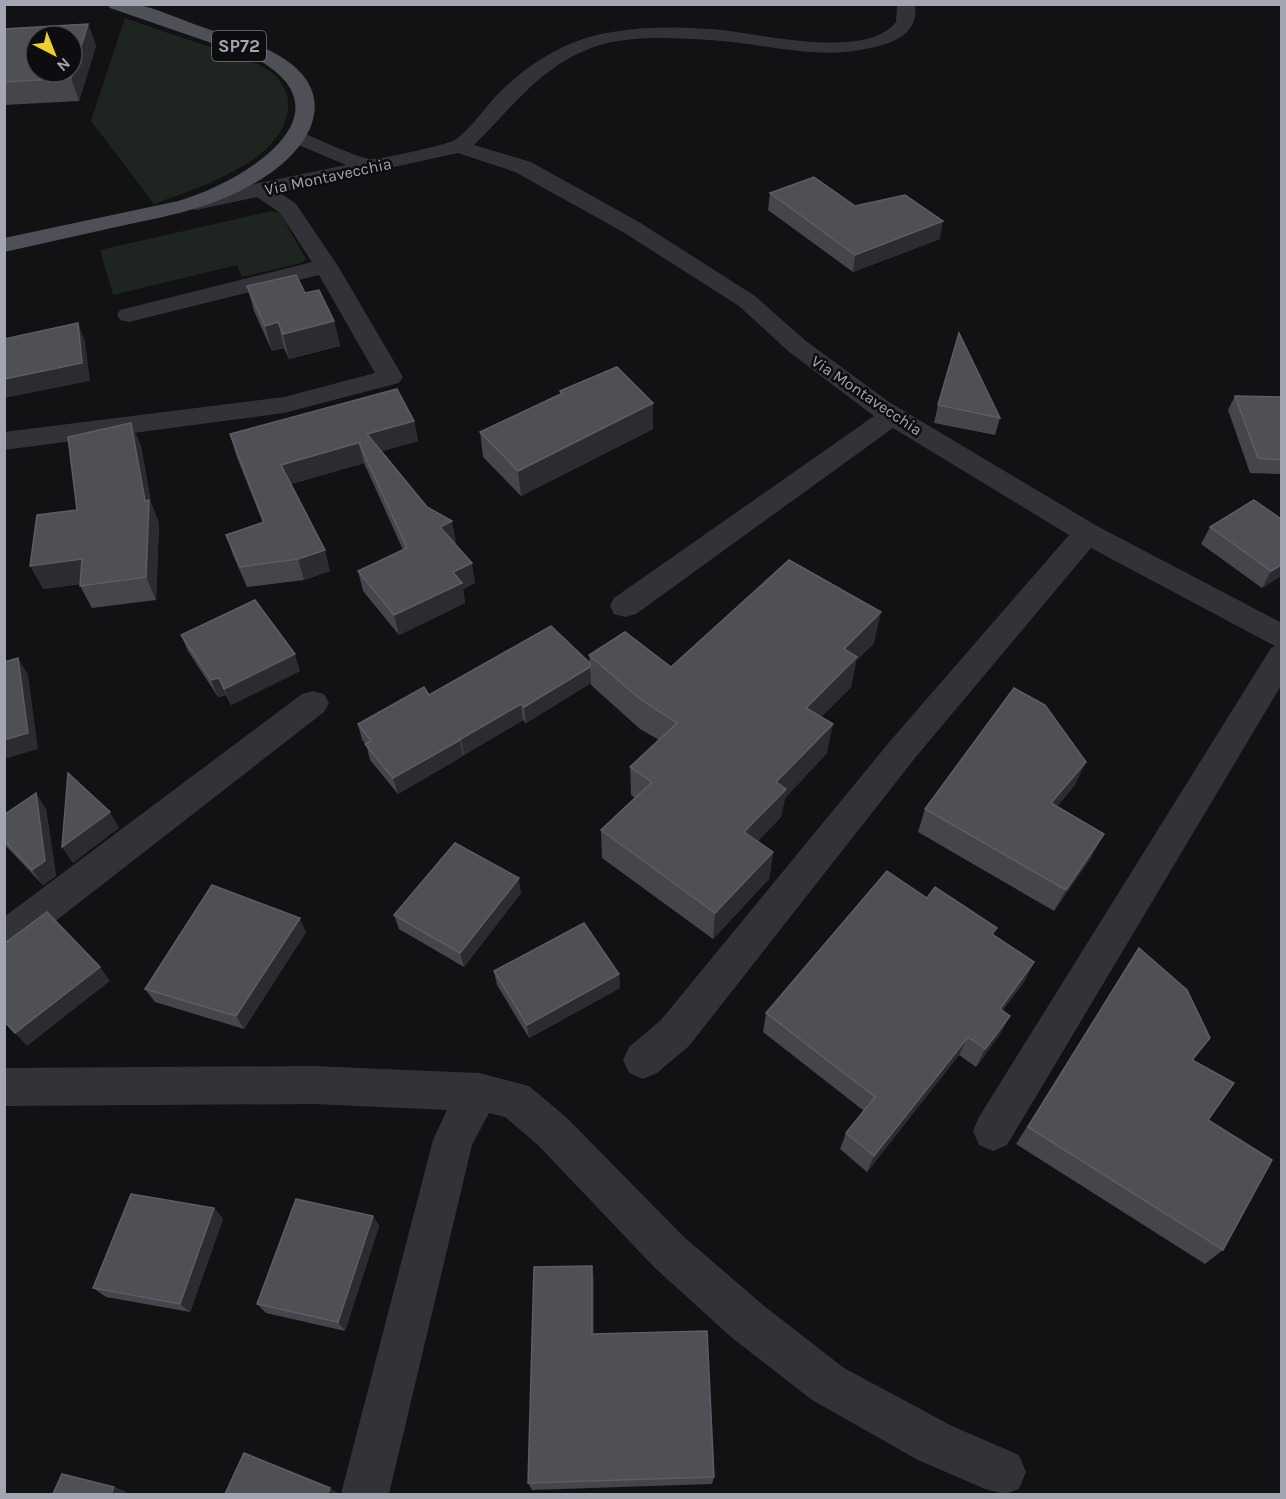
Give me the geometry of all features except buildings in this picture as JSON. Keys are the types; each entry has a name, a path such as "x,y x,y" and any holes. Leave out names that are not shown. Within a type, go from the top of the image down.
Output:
{"main road":[{"name":"Via Montavecchia","path":"4,245 196,203 245,179 278,155 301,131 306,114 305,94 297,78 281,64 262,54 116,4"}],"street":[{"name":"Via Montavecchia","path":"196,203 459,147 478,132 512,92 552,60 577,47 603,39 630,36 703,35 746,39 811,50 866,46 894,34 904,26 908,13 906,4"},
{"path":"296,137 370,167"},
{"name":"Via Montavecchia","path":"459,147 523,167 686,260 747,301 797,346 893,415 1087,533 1281,636"},
{"path":"278,155 324,176"},
{"path":"4,441 284,405 390,377 326,266 288,209 262,190"},
{"path":"129,315 326,266"},
{"path":"625,606 893,415"},
{"path":"643,1060 675,1033 903,749 1087,533"},
{"path":"993,1131 1281,656"},
{"path":"4,939 313,703"},
{"path":"4,1088 313,1085 479,1092 515,1100 552,1131 669,1252 747,1321 828,1384 935,1443 1002,1472"},
{"path":"365,1494 453,1140 479,1092"}],"shaded area":[{"path":"125,18 241,57 271,72 283,86 288,103 285,123 274,141 258,156 238,169 154,204 91,121"},
{"path":"271,211 280,213 306,259 301,263 242,277 237,265 113,295 100,250"}]}
